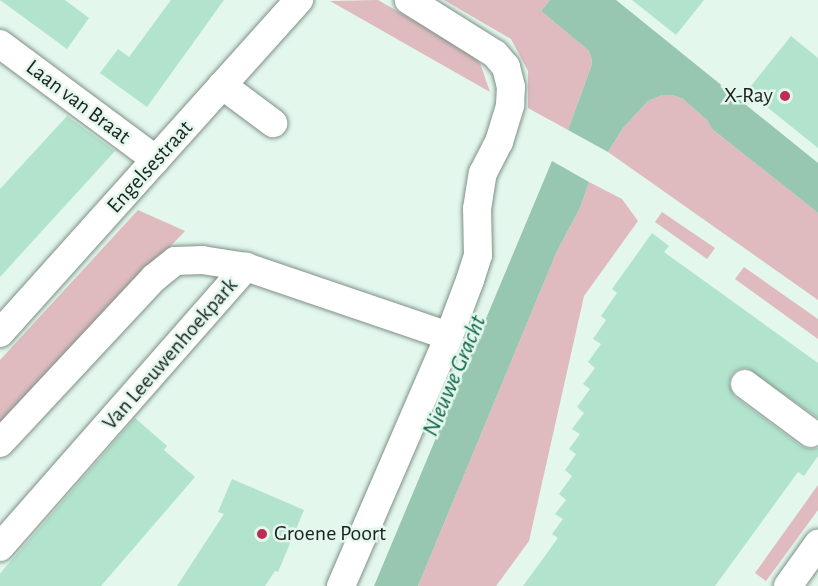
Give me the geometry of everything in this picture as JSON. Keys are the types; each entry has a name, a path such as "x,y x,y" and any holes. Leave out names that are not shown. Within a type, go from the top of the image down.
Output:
{"street":[{"name":"Engelsestraat","path":"4,322 156,160 299,0"},
{"path":"342,586 449,336 478,255 477,209 483,173 499,142 511,87 506,67 495,54 409,0"},
{"name":"Laan van Braat","path":"0,44 156,160"},
{"path":"222,85 273,123"},
{"path":"0,443 154,278 175,261 202,260 246,267"},
{"name":"Van Leeuwenhoekpark","path":"0,547 246,267 449,336"},
{"path":"745,384 812,433"},
{"path":"788,586 818,544"}],"shaded area":[{"path":"378,0 464,49 480,63 490,92 330,1"},
{"path":"444,0 550,0 541,11 588,50 591,56 592,64 568,130 528,108 528,71 511,39"},
{"path":"550,0 616,0 818,163 818,213 712,129 707,120 683,99 673,95 662,95 648,101 623,128 608,152 568,130 592,64 591,56 588,50 541,11"},
{"path":"662,95 673,95 683,99 707,120 712,129 818,213 818,300 608,152 623,128 648,101"},
{"path":"552,161 589,182 580,208 557,251 418,586 374,586"},
{"path":"589,182 622,199 638,221 584,296 529,541 496,586 418,586 557,251 580,208"},
{"path":"138,210 185,231 0,427 0,360"},
{"path":"662,212 715,248 707,259 655,222"},
{"path":"744,267 818,319 818,339 735,279"},
{"path":"818,485 818,510 766,581 755,573"}],"building":[{"path":"0,0 65,0 89,18 67,49"},
{"path":"171,0 224,0 147,107 100,73 118,49 129,57"},
{"path":"632,0 704,0 676,35"},
{"name":"X-Ray","path":"791,36 818,58 818,148 747,91"},
{"path":"67,116 115,151 0,277 0,189"},
{"path":"652,233 669,246 664,252 818,363 818,418 747,368 739,369 732,374 729,383 735,397 801,446 810,449 818,448 818,456 804,476 798,472 715,586 523,586 558,538 552,534 563,519 555,514 566,500 559,494 572,476 565,470 576,454 569,449 580,434 572,429 584,413 577,407 590,389 583,384 595,368 588,362 601,344 593,339 606,320 601,316 617,293 612,289"},
{"path":"135,418 167,446 164,450 195,477 101,586 0,586 0,574 3,570"},
{"path":"232,479 304,510 278,572 275,571 265,586 177,586 224,514 218,512"}],"place":[{"name":"X-Ray","path":"785,96"},
{"name":"Groene Poort","path":"262,534"}],"water label":[{"name":"Nieuwe Gracht","path":"455,376"}]}
